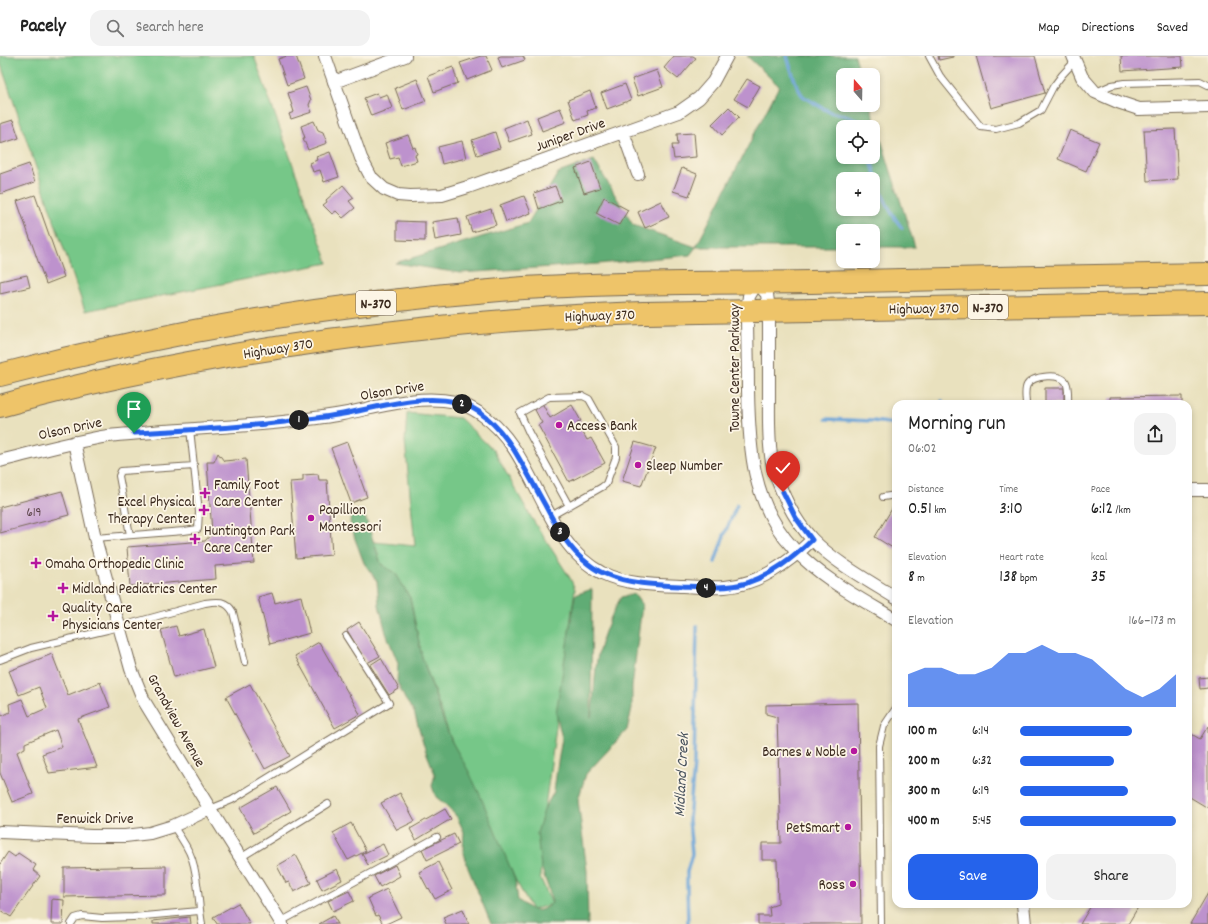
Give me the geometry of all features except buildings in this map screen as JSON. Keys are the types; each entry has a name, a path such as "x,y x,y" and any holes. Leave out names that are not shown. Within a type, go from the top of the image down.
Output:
{"highway":[{"name":"Highway 370","path":"0,375 121,346 319,311 395,301 526,288 696,283 1208,274"},
{"name":"Highway 370","path":"0,406 84,384 232,355 426,328 561,317 646,313 1208,303"}],"street":[{"path":"324,56 334,82 405,56"},
{"name":"Juniper Drive","path":"334,82 361,158 371,177 384,189 398,195 442,195 679,112 699,98 713,82 727,56"},
{"path":"1074,59 1082,77 1095,92 1118,102 1139,109 1208,106"},
{"path":"623,132 638,174"},
{"path":"757,282 767,294 769,311 768,418 772,462 790,507 812,540 838,561 892,595"},
{"name":"Towne Center Parkway","path":"757,282 749,296 747,311 749,429 756,478 762,498 777,526 798,553 835,583 892,618"},
{"name":"Olson Drive","path":"0,460 74,442 108,436 290,422 416,400 434,399 459,403 476,411 497,427 506,437 514,450 564,539 590,565 602,573 627,581 648,584 707,588 739,585 768,574 787,562 812,540"},
{"name":"Grandview Avenue","path":"74,442 95,538 131,669 144,701 281,923"},
{"path":"1192,490 1208,490"},
{"name":"Fenwick Drive","path":"0,833 125,836 150,833 173,826 200,815 210,809"},
{"path":"1023,908 1025,924"}],"lane":[{"path":"929,56 940,76 981,127 996,129 1019,123 1041,110 1053,87 1074,59"},
{"path":"1095,92 1112,85 1124,83 1200,81 1208,85"},
{"path":"1026,400 1026,388 1031,381 1039,377 1059,377 1066,382 1068,388 1068,400"},
{"path":"551,516 569,506 606,484 617,452 616,447 589,399 583,396 549,397 520,413 529,433 569,506"},
{"path":"95,538 198,529 199,512 190,429"},
{"path":"130,535 119,476 121,471 194,466"},
{"path":"883,497 892,496"},
{"path":"0,660 31,648 214,601 229,605 233,612 245,662"},
{"path":"210,809 232,800 389,703 346,636"},
{"path":"881,924 879,746 884,726 892,714"},
{"path":"240,858 328,804"},
{"path":"173,826 187,847 192,859 197,881 199,911 202,924"},
{"path":"281,923 437,837"},
{"path":"71,924 75,918 82,916 102,918 133,917 199,911"}],"green space":[{"path":"0,56 254,56 328,263 85,311 0,62"},
{"path":"747,56 855,56 859,68 836,68 836,112 872,112 875,120 836,120 836,164 880,164 880,137 915,247 880,247 880,224 836,224 836,247 696,247 779,86"},
{"path":"594,160 633,225 696,247 690,255 598,264 460,273 395,263 528,223 558,173"},
{"path":"407,413 460,418 494,451 531,517 570,578 575,589 545,807 540,877 552,904 532,910 515,879 452,742 422,657 410,598 396,574 381,564 374,542 415,546 405,441"},
{"path":"359,510 366,519 381,564 396,574 410,598 422,657 444,722 452,742 480,795 515,879 518,900 531,909 542,909 552,903 541,867 537,833 545,807 554,792 562,738 556,713 575,595 592,589 591,717 597,658 605,631 613,613 621,597 634,594 642,605 632,687 632,708 627,730 586,774 578,800 587,871 588,924 491,924 468,868 463,849 464,832 457,817 436,797 432,786 435,774 425,749 414,712 405,699 397,682 398,663 386,633 379,605 377,581 364,563 350,522 351,513"}],"waterway":[{"name":"Midland Creek","path":"787,56 796,82 803,96 830,112 857,120"},
{"name":"Midland Creek","path":"872,164 886,203 902,228"},
{"name":"Midland Creek","path":"826,419 892,423"},
{"name":"Midland Creek","path":"715,562 737,505"},
{"name":"Midland Creek","path":"688,924 687,872 692,854 689,820 694,765 697,626"}],"place":[{"name":"Access Bank","path":"559,425"},
{"name":"Sleep Number","path":"638,465"},
{"name":"Family Foot Care Center","path":"205,493"},
{"name":"Excel Physical Therapy Center","path":"204,510"},
{"name":"Papillion Montessori","path":"311,518"},
{"name":"Huntington Park Care Center","path":"195,539"},
{"name":"Omaha Orthopedic Clinic","path":"36,563"},
{"name":"Midland Pediatrics Center","path":"63,588"},
{"name":"Quality Care Physicians Center","path":"53,616"},
{"name":"Barnes & Noble","path":"854,751"},
{"name":"PetSmart","path":"848,827"},
{"name":"Ross","path":"853,884"}],"route":[{"path":"134,433 290,422 416,400 434,399 459,403 487,418 506,437 564,539 580,557 602,573 627,581 648,584 707,588 739,585 768,574 787,562 812,540 796,518 783,492"}]}
